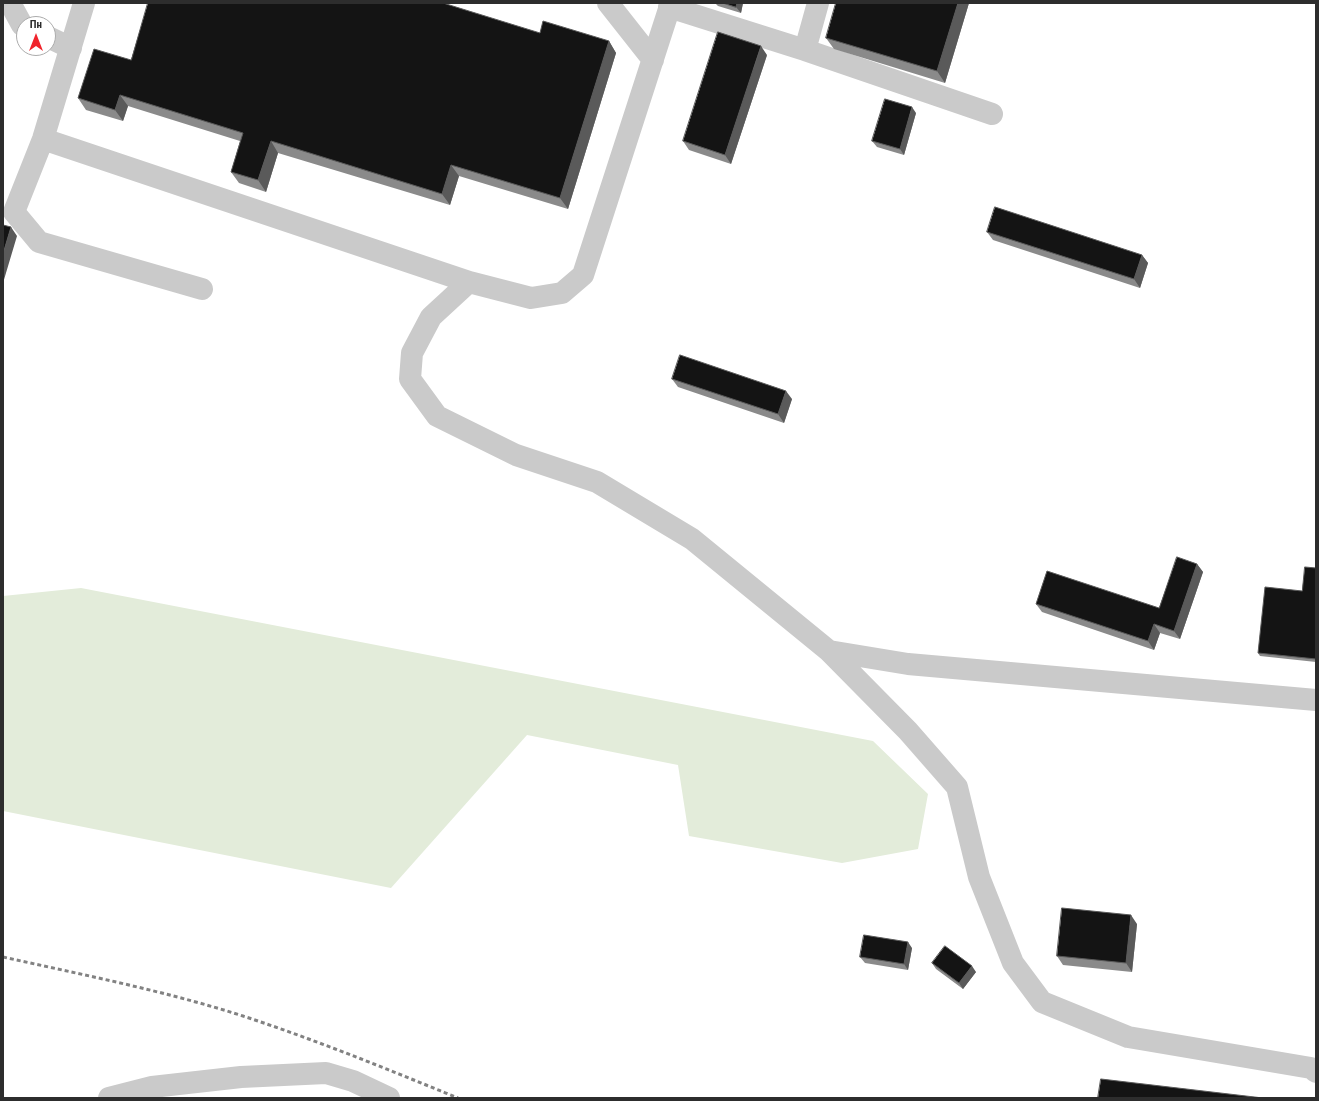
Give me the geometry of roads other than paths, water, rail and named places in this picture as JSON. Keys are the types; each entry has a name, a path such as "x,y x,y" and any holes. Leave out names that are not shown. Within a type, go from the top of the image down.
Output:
{"lane":[{"path":"10,3 17,16"},
{"path":"84,3 43,139 14,212 39,242 202,289"},
{"path":"608,3 653,60"},
{"path":"805,50 818,3"},
{"path":"43,139 468,282 531,298 562,294 583,275 670,5 992,114"},
{"path":"56,41 71,48"},
{"path":"468,282 431,317 412,353 410,379 437,416 516,455 597,482 692,539 829,651 908,731 957,787 979,877 1013,963 1042,1002 1128,1037 1311,1068 1316,1072"},
{"path":"829,651 908,664 1316,700"},
{"path":"109,1098 152,1087 241,1077 326,1073 353,1081 389,1098"}],"railway":[{"path":"3,957 154,991 214,1007 270,1025 324,1045 458,1098"}]}
